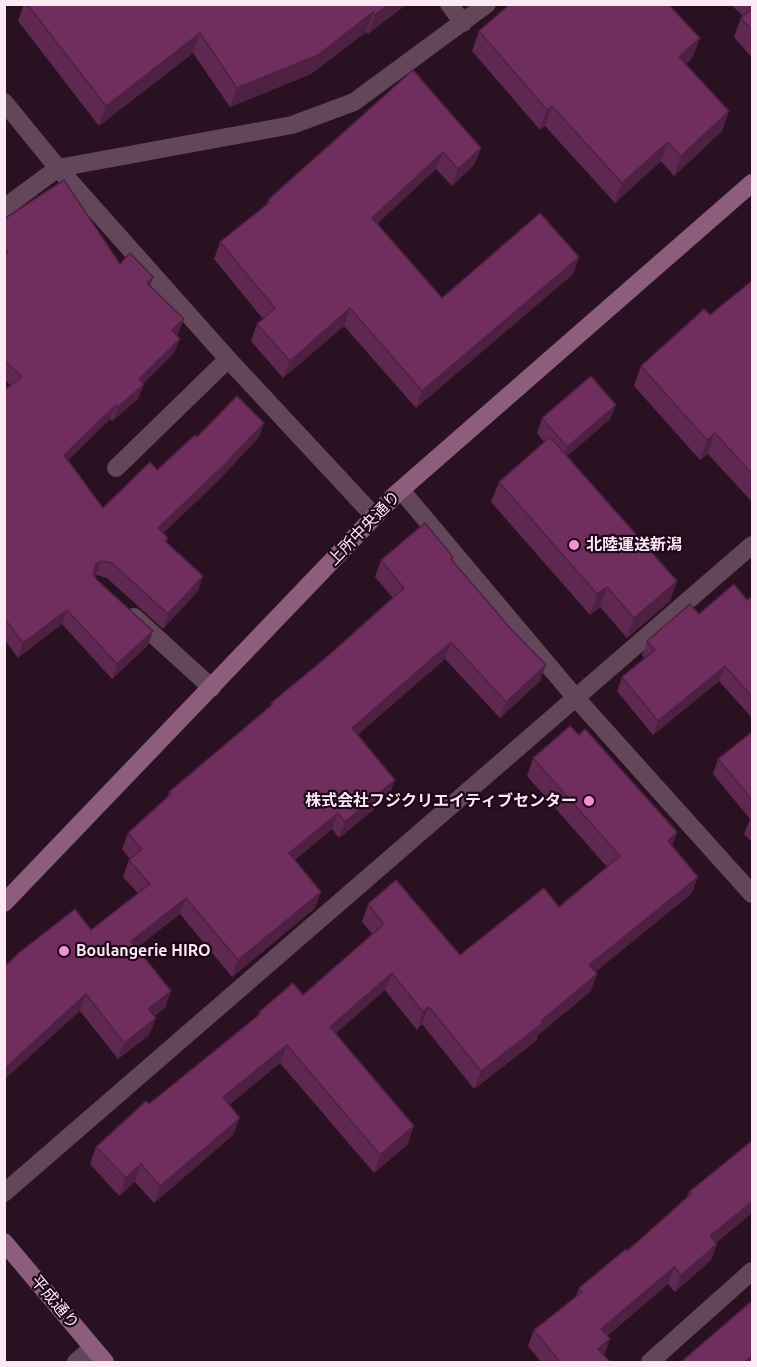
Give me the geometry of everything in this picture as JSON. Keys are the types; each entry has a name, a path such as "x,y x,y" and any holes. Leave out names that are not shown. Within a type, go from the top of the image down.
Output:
{"street":[{"path":"449,4 464,23"},
{"path":"4,208 58,168 292,125 354,102 487,4"},
{"path":"4,102 58,168 228,359 375,517"},
{"name":"上所中央通り","path":"4,903 400,490 753,183"},
{"path":"116,468 228,359"},
{"path":"400,490 575,698 753,894"},
{"path":"4,1193 753,545"},
{"path":"125,609 212,688"},
{"name":"平成通り","path":"4,1242 105,1362"},
{"path":"650,1362 753,1271"},
{"path":"76,1362 93,1348"}],"building":[{"path":"27,4 389,4 375,15 373,12 318,55 237,88 200,33 106,106"},
{"path":"510,4 668,4 700,38 679,57 729,111 681,156 668,142 622,183 552,106 547,110 479,31"},
{"path":"753,8 753,31 741,18"},
{"path":"413,70 481,148 458,169 443,152 372,218 442,298 540,213 579,257 422,391 350,308 290,361 257,324 275,308 220,242 270,202 268,200"},
{"path":"64,180 120,264 130,253 153,277 147,283 184,319 172,330 180,339 139,379 144,384 118,407 116,405 64,455 103,508 150,462 157,470 195,435 197,437 237,396 264,423 158,528 168,538 165,541 203,576 168,614 112,563 101,561 96,564 93,574 97,580 153,631 117,664 67,610 23,643 4,618 4,390 22,377 4,360 4,256 8,252 4,247 4,219"},
{"path":"753,280 753,475 715,433 707,440 641,366 704,309 710,315"},
{"path":"591,376 616,405 567,447 542,418"},
{"name":"北陸運送新潟","path":"550,437 677,581 634,618 607,587 597,594 499,482"},
{"path":"425,523 453,557 451,559 511,629 546,665 506,702 451,642 352,728 395,780 345,822 338,813 289,853 321,892 238,960 186,898 131,941 171,991 148,1009 156,1018 124,1043 86,994 4,1069 4,967 75,909 91,930 150,884 129,860 142,849 128,833 171,794 169,792 404,588 381,560"},
{"path":"734,584 747,600 753,595 753,698 725,666 658,721 622,677 655,650 647,641 690,604 699,614"},
{"path":"570,726 579,735 585,729 677,832 668,841 698,877 589,965 597,974 541,1021 543,1023 481,1071 429,1007 423,1012 392,973 330,1027 414,1126 380,1155 287,1045 223,1097 240,1118 160,1186 141,1164 126,1178 96,1147 146,1101 149,1104 260,1014 259,1012 293,983 303,995 384,924 368,904 396,880 460,955 544,888 559,907 620,856 533,758"},
{"path":"753,731 753,801 718,759"},
{"path":"753,1140 753,1201 710,1236 717,1244 681,1275 674,1267 601,1329 610,1339 598,1349 610,1362 560,1362 534,1330 582,1292 579,1288 626,1249 627,1251 691,1194 689,1192"},
{"path":"753,1300 753,1355 744,1362 681,1362"}],"place":[{"name":"北陸運送新潟","path":"574,545"},
{"name":"株式会社フジクリエイティブセンター","path":"589,801"},
{"name":"Boulangerie HIRO","path":"64,951"}]}
